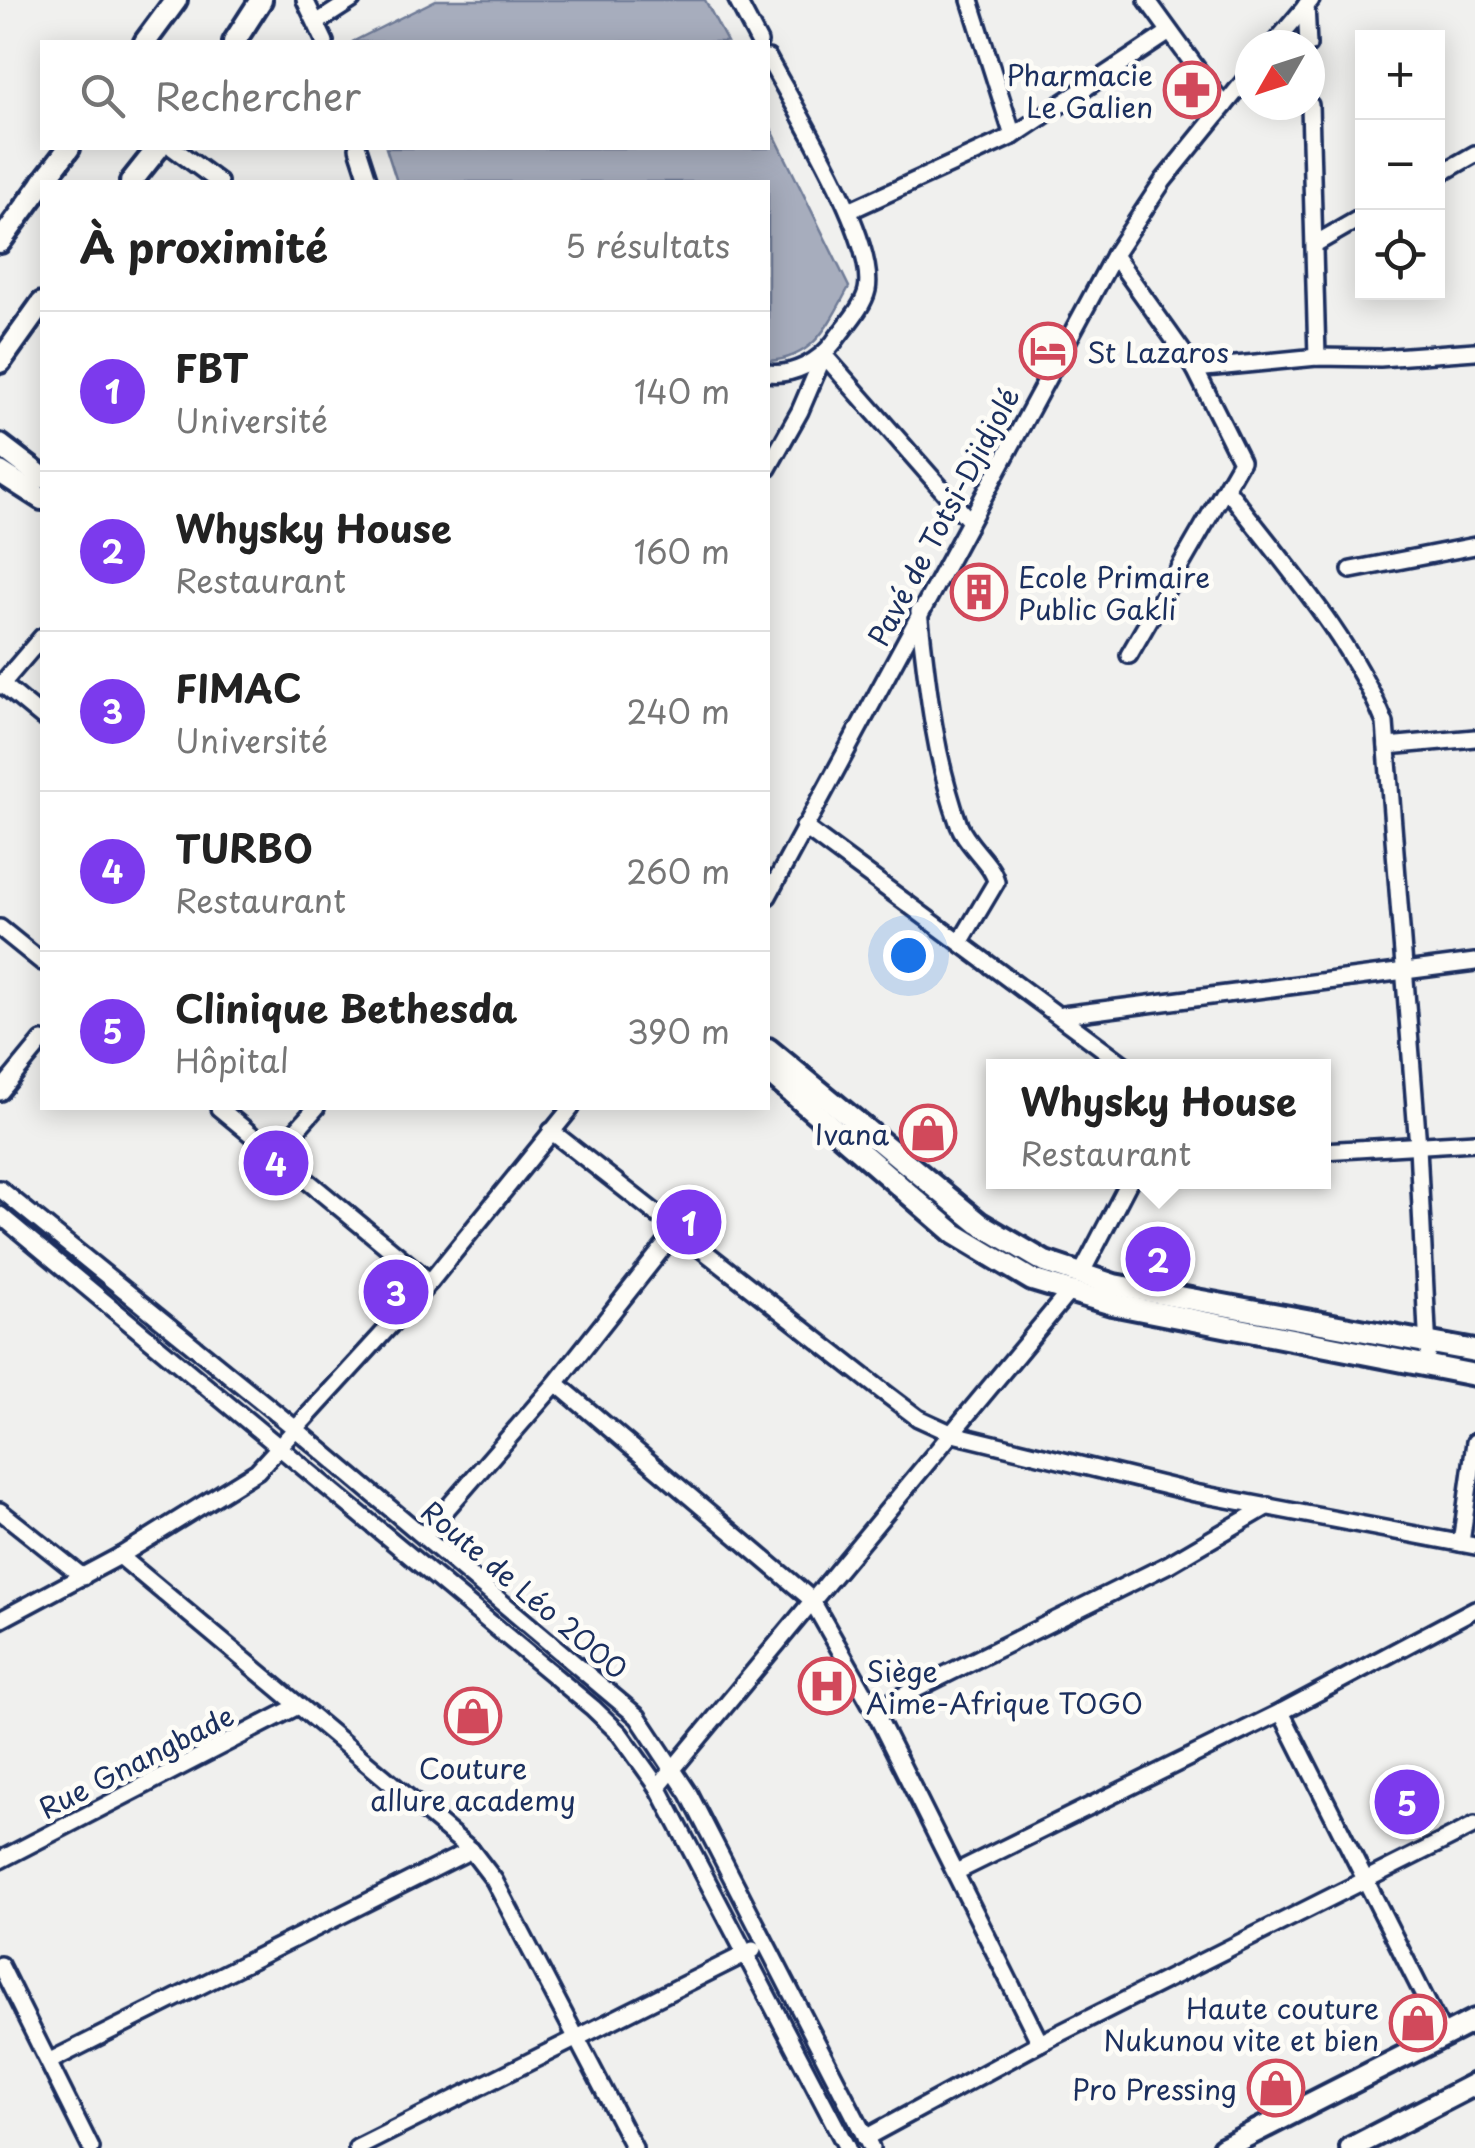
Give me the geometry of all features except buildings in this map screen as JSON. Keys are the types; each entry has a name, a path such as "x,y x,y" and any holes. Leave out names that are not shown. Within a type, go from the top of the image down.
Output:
{"main road":[{"path":"146,40 176,0"},
{"path":"235,40 261,0"},
{"path":"45,180 68,150"},
{"path":"133,180 156,150"},
{"path":"0,242 40,187"},
{"path":"0,362 40,306"},
{"path":"0,446 40,476"},
{"path":"0,472 40,498"},
{"path":"770,1051 979,1223 1074,1285 1475,1374"},
{"path":"770,1074 955,1234 1032,1280 1475,1351"},
{"path":"1223,2148 1475,2020"},
{"path":"1351,2148 1475,2084"}],"street":[{"path":"305,0 324,40"},
{"path":"318,22 352,0"},
{"path":"737,0 758,40"},
{"path":"970,0 1013,136"},
{"path":"1147,0 1224,106"},
{"path":"1286,30 1308,2"},
{"path":"1308,2 1308,30"},
{"path":"849,211 1013,136 1168,33"},
{"path":"770,62 849,211 866,270 867,291 824,355 800,412 770,464"},
{"name":"Pavé de Totsi-Djidjolé","path":"770,892 968,519 1114,255 1163,181 1235,92"},
{"path":"1311,120 1317,357"},
{"path":"177,150 216,180"},
{"path":"359,150 368,180"},
{"path":"1445,171 1475,154"},
{"path":"1315,244 1355,221"},
{"path":"1114,255 1195,369 1241,461 1129,654"},
{"path":"1195,369 1317,357 1380,358 1475,351"},
{"path":"770,373 804,366 824,355"},
{"path":"824,355 968,519"},
{"path":"1226,488 1341,638 1368,682 1385,723 1418,1146 1428,1366"},
{"path":"1351,570 1475,546"},
{"path":"919,611 942,774 961,830 974,852 995,873 996,882 961,941"},
{"path":"40,638 1,685 40,715"},
{"path":"1387,746 1475,738"},
{"path":"804,827 1063,1015 1117,1059"},
{"path":"0,928 40,960"},
{"path":"1063,1015 1475,962"},
{"path":"0,1092 40,1043"},
{"path":"221,1110 430,1282"},
{"path":"276,1154 314,1110"},
{"path":"0,1620 120,1556 230,1490 282,1447 430,1282 570,1110"},
{"path":"551,1130 918,1418 952,1434 1064,1464 1468,1544 1475,1442"},
{"path":"1331,1151 1475,1142"},
{"name":"Route de Léo 2000","path":"0,1189 297,1430 638,1717 674,1768 868,2143"},
{"path":"658,1788 1074,1285 1126,1189"},
{"name":"Route de Léo 2000","path":"0,1215 593,1708 631,1748 658,1788 748,1952 847,2148"},
{"path":"424,1536 556,1383 677,1230"},
{"path":"556,1383 811,1599 874,1710 1040,2043"},
{"path":"874,1710 1170,1564 1268,1506"},
{"path":"0,1511 82,1577"},
{"path":"120,1556 296,1707 440,1820 471,1850 494,1880 634,2148"},
{"path":"956,1872 1282,1712 1475,1609"},
{"name":"Rue Gnangbade","path":"0,1860 296,1707"},
{"path":"1282,1712 1444,2036"},
{"path":"868,2143 1040,2043 1475,1824"},
{"path":"50,2062 471,1850"},
{"path":"357,2148 766,1944"},
{"path":"0,1964 91,2148"}],"water":[{"path":"436,0 705,0 726,40 356,40"},
{"path":"770,126 849,287 827,326 809,346 798,354 770,361 770,180 396,180 387,150 770,150"}],"place":[{"name":"Pharmacie Le Galien","path":"1192,90"},
{"name":"St Lazaros","path":"1048,351"},
{"name":"Ecole Primaire Public Gakli","path":"979,592"},
{"name":"Ivana","path":"928,1133"},
{"name":"TURBO","path":"276,1163"},
{"name":"FBT","path":"689,1222"},
{"name":"Whysky House","path":"1158,1259"},
{"name":"FIMAC","path":"396,1292"},
{"name":"Siège Aime-Afrique TOGO","path":"827,1686"},
{"name":"Couture allure academy","path":"473,1716"},
{"name":"Clinique Bethesda","path":"1407,1802"},
{"name":"Haute couture Nukunou vite et bien","path":"1418,2023"},
{"name":"Pro Pressing","path":"1276,2088"}]}
